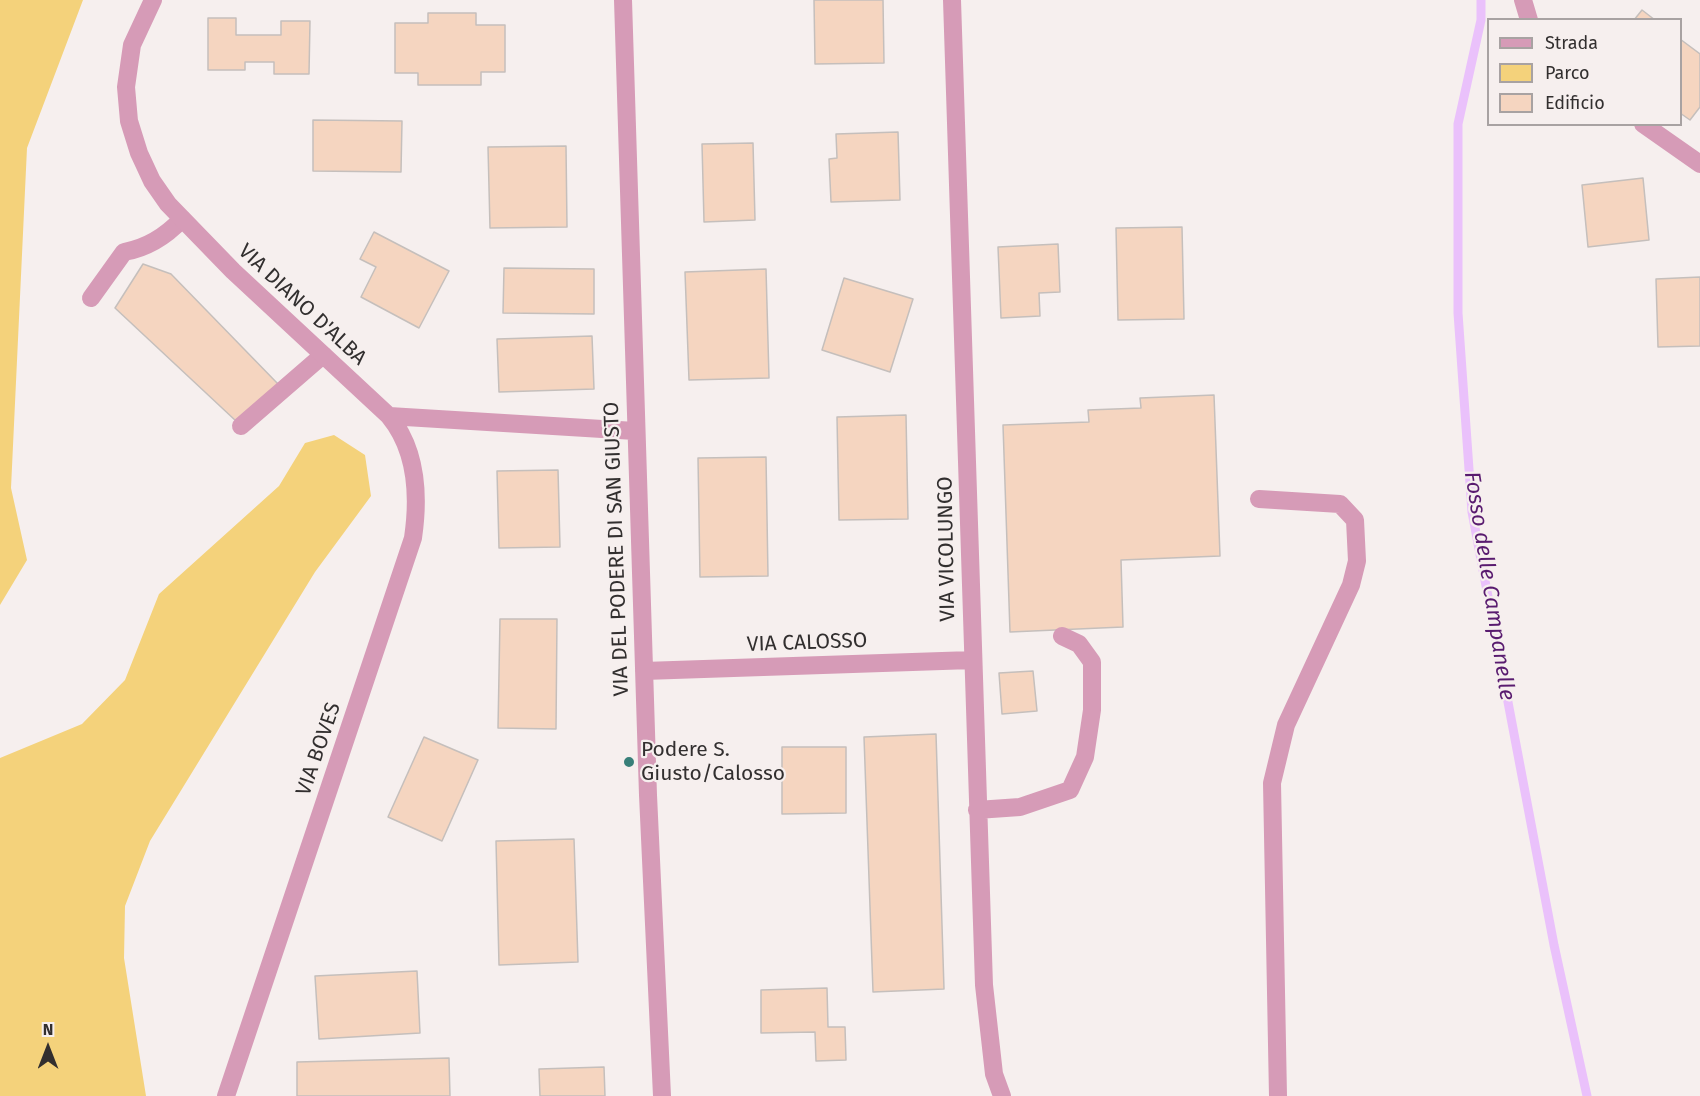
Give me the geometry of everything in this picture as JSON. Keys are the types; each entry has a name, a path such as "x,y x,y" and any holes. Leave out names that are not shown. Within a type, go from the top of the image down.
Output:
{"street":[{"name":"VIA DIANO D'ALBA","path":"153,0 132,45 126,75 129,121 143,165 162,196 182,219 389,417"},
{"name":"VIA DEL PODERE DI SAN GIUSTO","path":"623,0 635,431 662,1096"},
{"name":"VIA VICOLUNGO","path":"952,0 984,985 994,1074 1002,1096"},
{"path":"1523,0 1528,18"},
{"path":"1646,126 1700,165"},
{"path":"91,298 124,252 136,250 167,234 182,219"},
{"path":"241,426 322,355"},
{"path":"389,417 635,431"},
{"name":"VIA BOVES","path":"226,1096 413,538 416,504 413,469 402,437 389,417"},
{"path":"1259,499 1340,504 1355,520 1357,561 1351,585 1286,725 1272,783 1278,1096"},
{"path":"977,810 1020,807 1070,790 1085,757 1092,710 1092,662 1079,644 1062,636"},
{"name":"VIA CALOSSO","path":"644,671 972,660"}],"green space":[{"path":"0,0 83,0 27,148 11,488 27,560 0,605"},
{"path":"334,435 365,455 371,496 315,572 150,841 125,906 124,958 146,1096 0,1096 0,758 82,724 125,680 159,594 279,486 305,443"}],"building":[{"path":"814,0 883,0 884,63 815,64"},
{"path":"1642,10 1652,18 1636,18"},
{"path":"428,13 476,13 476,25 505,25 505,72 481,72 481,85 418,85 418,73 395,73 395,23 428,23"},
{"path":"208,18 236,18 236,35 281,35 281,21 310,21 309,74 274,74 274,62 245,62 245,70 208,70"},
{"path":"1682,40 1700,54 1700,107 1690,120 1682,114"},
{"path":"313,120 402,121 401,172 313,171"},
{"path":"898,132 900,200 831,202 829,159 837,158 836,134"},
{"path":"753,143 755,220 704,222 702,144"},
{"path":"566,146 567,227 490,228 488,147"},
{"path":"1643,178 1649,240 1588,247 1582,185"},
{"path":"1182,227 1184,319 1118,320 1116,228"},
{"path":"374,232 449,271 419,328 361,297 376,267 360,259"},
{"path":"1058,244 1060,292 1039,293 1040,316 1001,318 998,247"},
{"path":"143,264 171,274 279,385 236,421 115,308"},
{"path":"504,268 594,269 594,314 503,313"},
{"path":"766,269 769,378 689,380 685,272"},
{"path":"1700,277 1700,346 1658,347 1656,279"},
{"path":"844,278 913,299 890,372 822,350"},
{"path":"592,336 594,389 499,392 497,339"},
{"path":"1214,395 1220,556 1121,560 1123,627 1010,632 1003,425 1089,422 1088,410 1141,408 1140,398"},
{"path":"906,415 908,519 839,520 837,417"},
{"path":"766,457 768,576 700,577 698,458"},
{"path":"558,470 560,547 499,548 497,471"},
{"path":"500,619 557,619 556,729 498,728"},
{"path":"1033,671 1037,711 1002,714 999,673"},
{"path":"936,734 944,989 873,992 864,737"},
{"path":"424,737 478,760 442,841 388,817"},
{"path":"782,747 846,747 846,813 782,814"},
{"path":"574,839 578,962 499,965 496,841"},
{"path":"417,971 420,1033 319,1039 315,976"},
{"path":"827,988 828,1027 845,1027 846,1060 816,1061 815,1032 761,1033 761,990"},
{"path":"449,1058 450,1096 297,1096 297,1062"},
{"path":"604,1067 605,1096 540,1096 539,1069"}],"waterway":[{"name":"Fosso delle Campanelle","path":"1481,0 1481,20 1458,124 1458,313 1472,512 1554,945 1587,1096"}],"place":[{"name":"Podere S. Giusto/Calosso","path":"629,762"}]}
